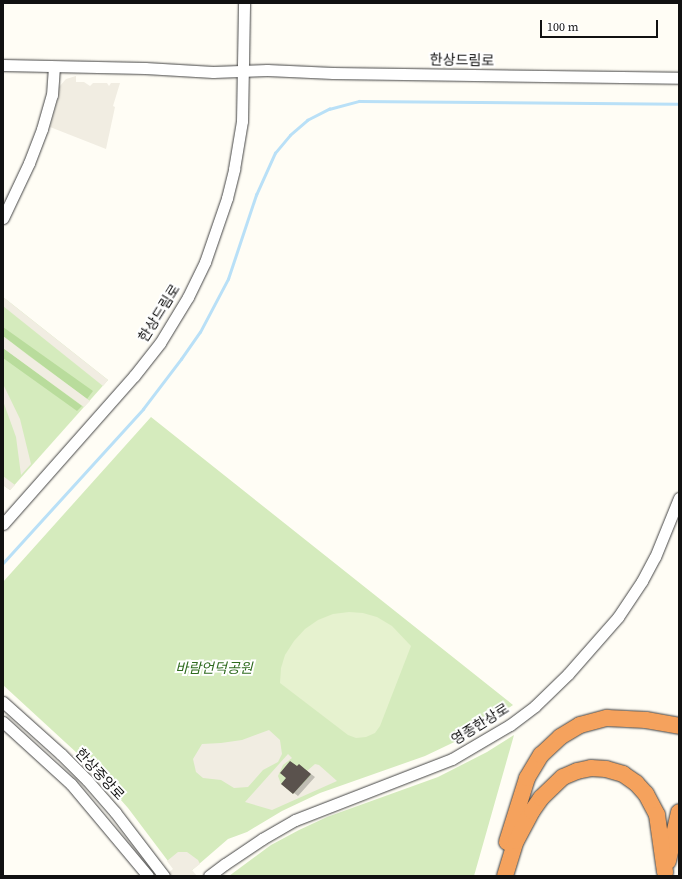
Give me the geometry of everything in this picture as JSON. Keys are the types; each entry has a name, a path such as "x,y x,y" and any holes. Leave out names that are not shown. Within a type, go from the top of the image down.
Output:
{"highway":[{"path":"497,876 527,778 541,755 560,737 580,725 607,718 646,720 679,726"},
{"path":"505,876 516,841 532,811 551,787 563,777 577,771 591,768 606,769 623,774 636,783 646,794 657,815 664,874"},
{"path":"664,874 679,812"}],"street":[{"name":"한상드림로","path":"3,524 134,376 160,343 188,297 205,262 218,229 231,184 242,121 244,3"},
{"name":"한상드림로","path":"3,66 213,72 244,71 679,78"},
{"path":"3,218 29,162 42,129 52,95 54,67"},
{"name":"영종한상로","path":"210,876 224,864 262,839 295,820 323,808 410,777 452,759 510,725 535,706 568,674 618,616 642,581 655,557 679,498"},
{"name":"한상중앙로","path":"3,702 61,754 87,780 115,812 164,876"},
{"name":"한상중앙로","path":"3,722 71,784 148,876"}],"green space":[{"path":"3,297 108,380 10,490 3,485"},
{"path":"3,327 93,391 87,399 3,336"},
{"path":"3,348 82,406 77,411 3,358"},
{"name":"바람언덕공원","path":"151,417 513,705 469,735 425,756 320,793 282,811 247,832 228,839 191,871 174,869 128,808 90,765 3,685 3,582"},
{"path":"349,612 363,613 377,617 392,626 411,646 380,726 375,733 366,737 356,738 348,735 280,683 281,668 285,655 294,641 305,629 318,620 333,614"},
{"path":"514,735 474,876 229,876 271,845 299,830 327,817 438,777 487,752"}],"shaded area":[{"path":"76,76 76,82 84,82 90,86 93,83 107,83 109,86 111,83 120,83 113,106 115,107 106,149 50,127 59,95 56,95 59,87 66,79"},
{"path":"3,297 108,380 103,386 3,306"},
{"path":"3,336 90,401 84,407 3,348"},
{"path":"3,384 20,419 31,464 21,475 16,437 3,401"},
{"path":"3,476 15,485 10,490 3,485"},
{"path":"269,730 280,740 282,754 278,762 263,770 248,787 234,788 221,780 203,778 196,772 193,759 202,744 242,740"},
{"path":"288,754 292,758 283,765 278,776 281,784 293,794 311,775 307,771 315,764 319,765 337,781 272,810 245,802"},
{"path":"178,852 187,852 198,860 200,864 192,870 197,876 171,876 168,873 173,869 167,861"}],"building":[{"path":"290,761 297,766 299,764 311,774 293,794 281,784 286,778 280,773"}],"waterway":[{"path":"3,563 143,409 200,332 228,279 256,195 275,153 290,135 307,120 329,109 359,101 677,104"}]}
